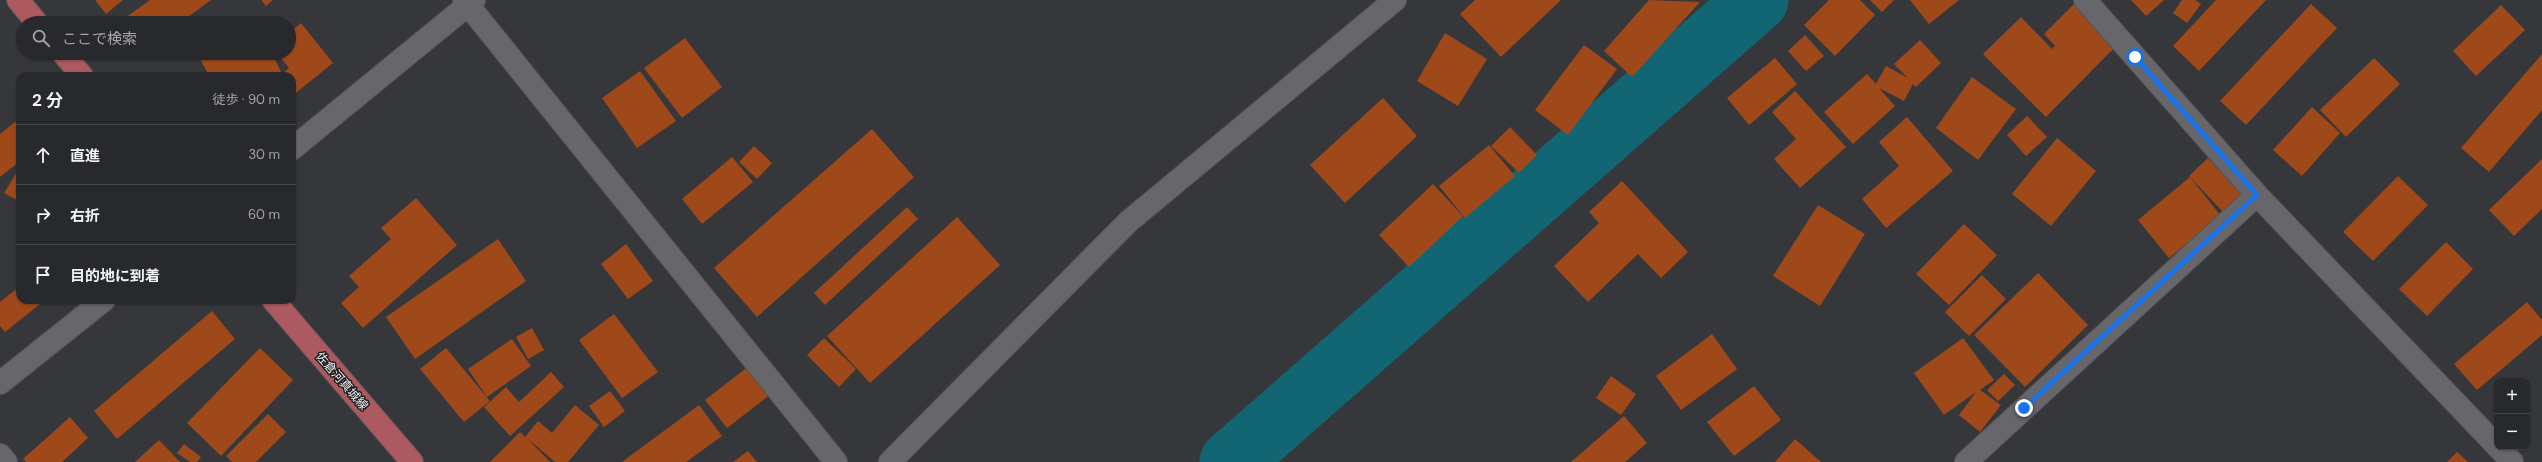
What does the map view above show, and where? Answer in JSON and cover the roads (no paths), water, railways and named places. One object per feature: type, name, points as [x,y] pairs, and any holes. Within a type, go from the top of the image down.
[{"type":"main road","points":[[18,0],[31,16]]},
{"type":"main road","points":[[69,60],[79,72]]},
{"type":"main road","name":"佐倉河真城線","points":[[276,304],[412,462]]},
{"type":"street","points":[[890,462],[1128,222],[1395,0]]},
{"type":"street","points":[[2085,0],[2257,195],[2494,442]]},
{"type":"street","points":[[296,145],[469,2],[836,462]]},
{"type":"street","points":[[1966,462],[2257,195]]},
{"type":"street","points":[[0,383],[99,304]]},
{"type":"street","points":[[2502,450],[2512,462]]},
{"type":"street","points":[[0,455],[6,462]]},
{"type":"waterway","points":[[1231,462],[1757,0]]}]
